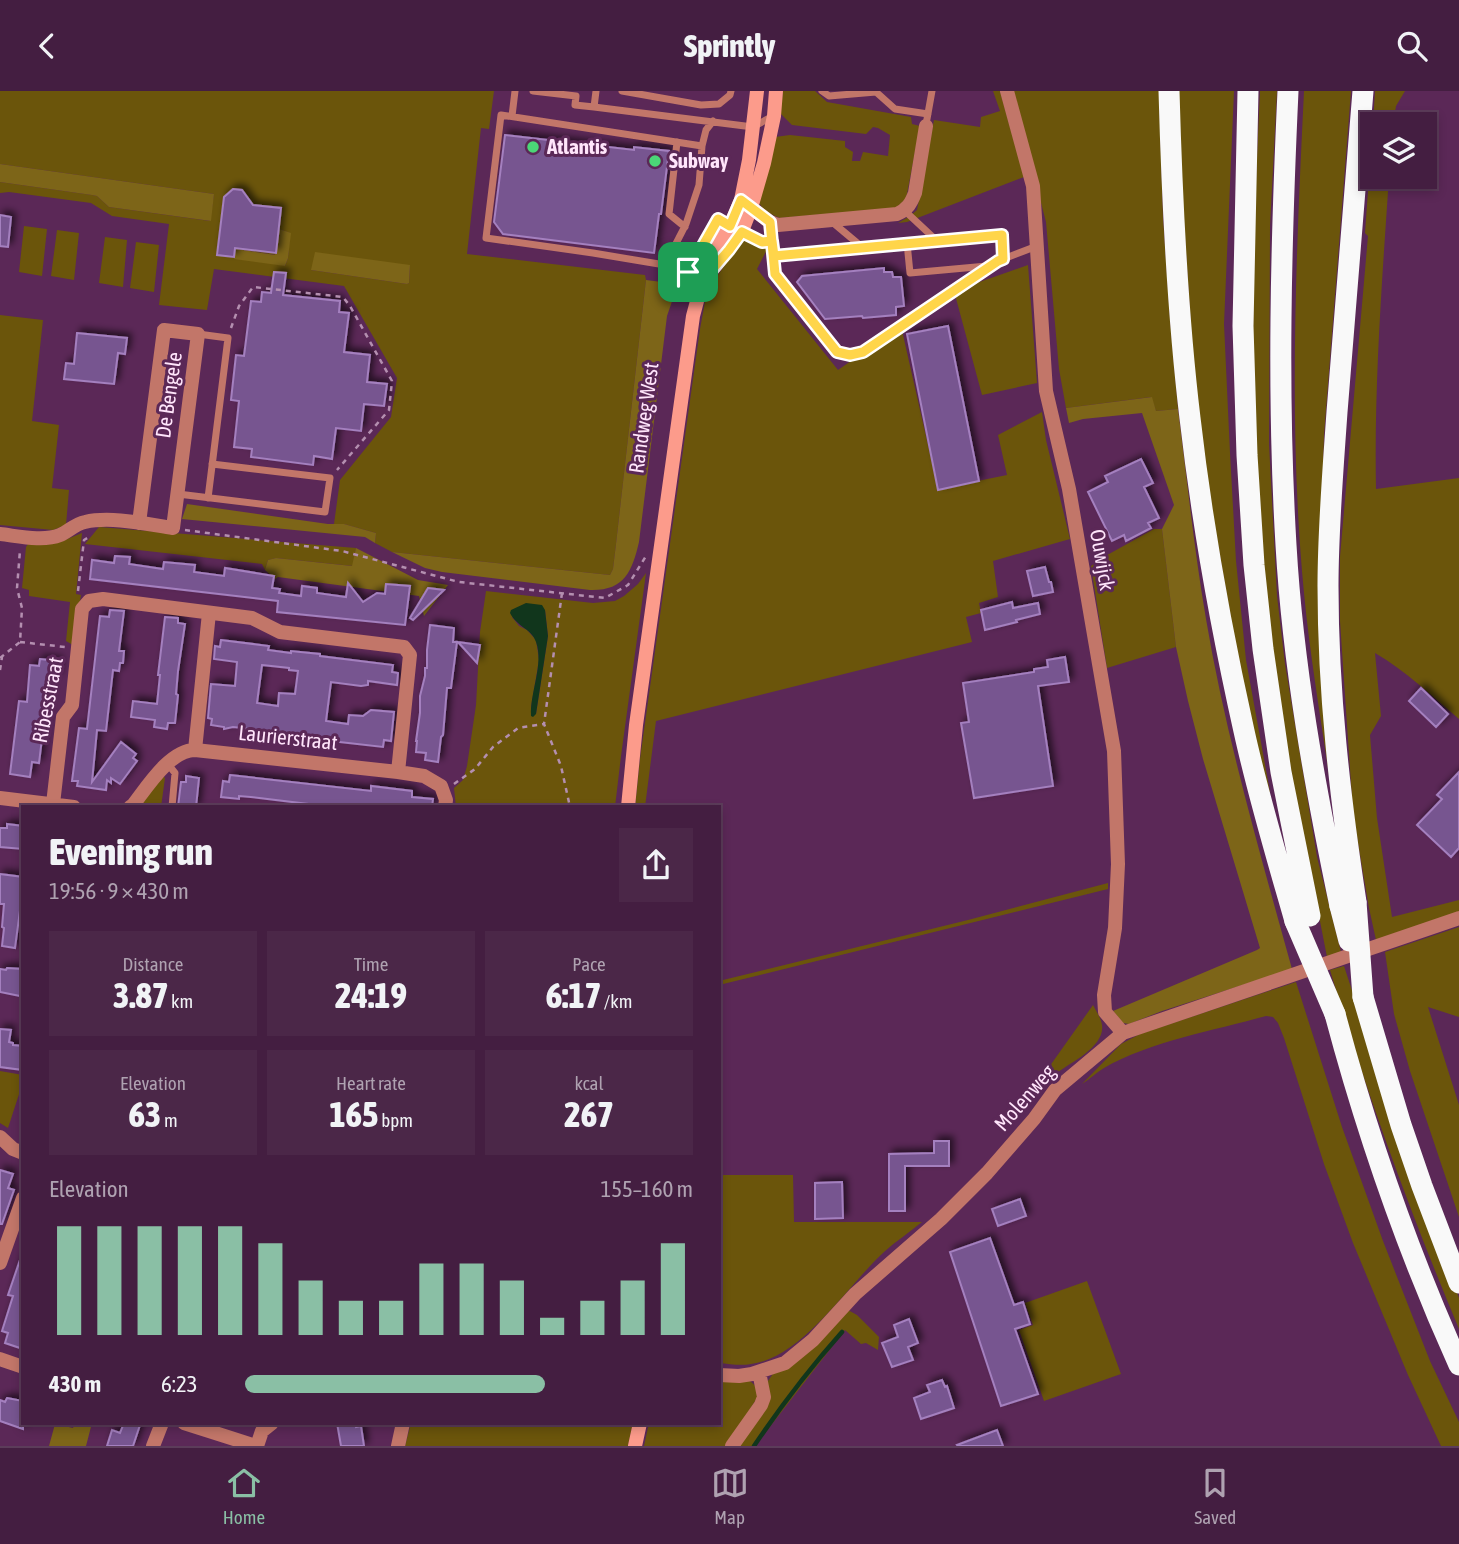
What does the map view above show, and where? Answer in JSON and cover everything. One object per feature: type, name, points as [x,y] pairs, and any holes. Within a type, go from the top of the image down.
[{"type":"highway","points":[[1170,91],[1171,150],[1190,418],[1207,542],[1244,732],[1267,825],[1335,1014],[1393,1201],[1459,1365]]},
{"type":"highway","points":[[1248,91],[1243,326],[1254,565],[1263,649],[1302,918]]},
{"type":"highway","points":[[1288,91],[1281,324],[1286,547],[1297,657],[1326,838],[1348,904]]},
{"type":"highway","points":[[1363,91],[1331,492],[1328,586],[1335,745],[1344,822],[1348,904],[1364,1000],[1401,1125],[1459,1283]]},
{"type":"street","name":"Randweg West","points":[[628,805],[636,725],[693,316],[704,279],[742,232],[757,91]]},
{"type":"street","name":"Randweg West","points":[[746,204],[764,163],[774,116],[776,91]]},
{"type":"street","name":"Ouwijck","points":[[1007,91],[1033,187],[1046,391],[1069,489],[1114,751],[1118,864],[1115,928],[1104,995],[1105,1012],[1123,1033]]},
{"type":"street","points":[[746,204],[778,225],[897,214],[905,211],[915,193],[927,120]]},
{"type":"street","name":"De Bengele","points":[[139,523],[164,330],[198,334],[173,528]]},
{"type":"street","points":[[0,534],[48,538],[60,535],[84,522],[101,520],[173,528]]},
{"type":"street","points":[[89,601],[103,600],[252,618],[280,632],[404,647],[410,655],[398,772]]},
{"type":"street","name":"Ribesstraat","points":[[53,804],[63,717],[72,705],[82,609],[89,601]]},
{"type":"street","points":[[133,805],[155,775],[167,764],[186,750],[195,750],[209,613]]},
{"type":"street","name":"Laurierstraat","points":[[195,750],[398,772],[424,776],[441,786]]},
{"type":"street","points":[[441,786],[445,805]]},
{"type":"street","points":[[0,798],[60,805]]},
{"type":"street","name":"Molenweg","points":[[721,1375],[739,1376],[785,1363],[813,1340],[855,1294],[941,1219],[987,1173],[1034,1119],[1055,1090],[1123,1033],[1459,918]]},
{"type":"street","points":[[0,1137],[21,1152]]},
{"type":"street","points":[[0,1263],[21,1204]]},
{"type":"street","points":[[0,1359],[21,1366]]},
{"type":"street","points":[[732,1446],[764,1397],[759,1372]]},
{"type":"street","points":[[153,1446],[161,1425]]},
{"type":"street","points":[[190,1425],[257,1446],[262,1431],[270,1425]]},
{"type":"street","points":[[398,1446],[403,1425]]},
{"type":"street","points":[[635,1446],[640,1425]]},
{"type":"lane","points":[[512,116],[515,91]]},
{"type":"lane","points":[[533,91],[576,96],[575,105],[753,127],[774,116]]},
{"type":"lane","points":[[594,107],[596,91]]},
{"type":"lane","points":[[622,91],[701,105],[719,104],[731,91]]},
{"type":"lane","points":[[822,91],[829,96],[876,92],[895,109],[927,120],[932,91]]},
{"type":"lane","points":[[701,105],[701,119]]},
{"type":"lane","points":[[702,146],[501,115],[486,238],[665,265],[704,279]]},
{"type":"lane","points":[[665,265],[685,227],[699,185],[706,130],[713,121]]},
{"type":"lane","points":[[677,142],[669,214],[685,227]]},
{"type":"lane","points":[[905,211],[936,240]]},
{"type":"lane","points":[[831,221],[862,247]]},
{"type":"lane","points":[[770,222],[775,274],[837,352],[850,355],[863,352],[990,266],[1037,246]]},
{"type":"lane","points":[[774,256],[1002,235],[1003,259]]},
{"type":"lane","points":[[907,243],[910,273],[990,266]]},
{"type":"lane","points":[[198,334],[228,338],[208,498]]},
{"type":"lane","points":[[177,494],[325,512],[330,478],[212,464]]},
{"type":"lane","points":[[167,764],[175,773],[173,805]]},
{"type":"path","points":[[228,338],[239,306],[253,287],[343,297],[351,306],[392,381],[389,410],[330,478]]},
{"type":"path","points":[[84,522],[89,537],[84,540],[78,593],[85,594],[89,601]]},
{"type":"path","points":[[173,528],[342,551],[459,582],[605,598],[628,585],[646,555]]},
{"type":"path","points":[[20,642],[22,608],[17,588],[21,536]]},
{"type":"path","points":[[562,593],[544,724],[561,767],[570,805]]},
{"type":"path","points":[[0,670],[1,657],[20,642],[78,649]]},
{"type":"path","points":[[441,786],[451,786],[475,769],[493,747],[518,729],[544,724]]},
{"type":"shaded area","points":[[0,91],[494,91],[489,129],[481,128],[467,254],[645,275],[616,544],[610,575],[392,552],[375,543],[376,533],[334,524],[340,480],[391,417],[397,378],[344,286],[214,269],[207,310],[159,305],[169,224],[112,216],[91,203],[0,193],[0,182],[97,196],[109,207],[210,221],[214,194],[0,164]],"holes":[[[279,229],[290,233],[285,266],[237,249],[276,255]],[[410,265],[407,284],[311,270]]]},
{"type":"shaded area","points":[[783,91],[815,91],[827,102],[911,117],[912,124],[920,126],[906,199],[896,208],[780,218],[764,209],[758,200],[775,137],[790,135],[845,141],[845,147],[853,152],[852,161],[860,161],[863,152],[888,156],[890,135],[878,128],[873,127],[866,134],[792,125],[780,113]]},
{"type":"shaded area","points":[[993,91],[1000,91],[1024,177],[907,222],[898,223],[917,210],[934,120],[980,127],[981,117],[1000,111]]},
{"type":"shaded area","points":[[1012,91],[1159,91],[1163,218],[1178,409],[1156,411],[1151,397],[1066,408],[1059,369],[1046,222]]},
{"type":"shaded area","points":[[1175,91],[1234,91],[1224,324],[1236,561],[1246,660],[1270,792],[1266,793],[1250,728],[1198,430]]},
{"type":"shaded area","points":[[1260,91],[1277,91],[1270,226],[1269,444],[1277,596],[1285,664],[1317,857],[1341,952],[1327,957],[1260,597],[1252,444],[1254,225]]},
{"type":"shaded area","points":[[1304,91],[1351,91],[1324,435],[1321,539],[1330,782],[1306,617],[1296,468],[1296,279]]},
{"type":"shaded area","points":[[1375,91],[1405,91],[1395,112],[1374,112]]},
{"type":"shaded area","points":[[0,164],[214,194],[211,221],[109,207],[97,196],[0,182]]},
{"type":"shaded area","points":[[1368,189],[1388,189],[1377,372],[1376,489],[1459,478],[1459,719],[1408,676],[1375,653],[1381,716],[1370,735],[1377,818],[1392,917],[1459,900],[1459,912],[1376,940],[1353,813],[1340,621],[1340,557],[1368,236],[1365,233]]},
{"type":"shaded area","points":[[24,226],[47,229],[42,276],[19,272]]},
{"type":"shaded area","points":[[279,229],[291,233],[285,266],[234,259],[236,249],[275,255]]},
{"type":"shaded area","points":[[57,230],[79,233],[74,280],[51,276]]},
{"type":"shaded area","points":[[776,232],[757,269],[838,370],[901,326],[938,489],[1007,475],[998,435],[1042,412],[1046,440],[1070,539],[993,561],[998,597],[979,603],[981,613],[966,617],[972,642],[656,721],[645,805],[635,805],[707,291],[744,237],[753,239]]},
{"type":"shaded area","points":[[105,237],[127,240],[123,287],[99,283]]},
{"type":"shaded area","points":[[136,242],[159,245],[154,292],[130,288]]},
{"type":"shaded area","points":[[315,252],[410,265],[409,283],[311,270]]},
{"type":"shaded area","points":[[1028,265],[1037,383],[982,395],[954,291]]},
{"type":"shaded area","points":[[646,280],[678,284],[667,316],[639,542],[625,578],[611,587],[590,590],[442,572],[425,568],[392,552],[610,575],[613,569]]},
{"type":"shaded area","points":[[0,315],[43,320],[32,421],[59,425],[52,488],[69,490],[66,525],[53,530],[0,525]]},
{"type":"shaded area","points":[[1152,397],[1156,411],[1178,409],[1198,567],[1214,663],[1245,795],[1292,969],[1129,1024],[1123,1023],[1113,1011],[1260,948],[1203,759],[1176,647],[1162,529],[1174,505],[1142,413],[1069,423],[1066,408]]},
{"type":"shaded area","points":[[187,504],[344,524],[376,533],[375,543],[365,537],[182,519]]},
{"type":"shaded area","points":[[99,527],[356,548],[353,566],[276,558],[268,560],[265,570],[262,564],[85,544]]},
{"type":"shaded area","points":[[1154,529],[1162,529],[1176,647],[1107,668],[1091,566]]},
{"type":"shaded area","points":[[82,533],[76,594],[81,595],[73,645],[66,641],[70,602],[29,596],[29,590],[22,588],[26,547],[30,541],[60,542]]},
{"type":"shaded area","points":[[356,548],[418,580],[448,585],[424,616],[419,596],[278,577],[275,579],[265,570],[268,560],[276,558],[352,566]]},
{"type":"shaded area","points":[[646,573],[615,805],[456,805],[454,788],[463,780],[467,766],[476,705],[480,632],[486,591],[593,603],[615,601],[624,596]],"holes":[[[545,610],[548,636],[536,714],[531,707],[539,660],[536,640],[512,617]]]},
{"type":"shaded area","points":[[526,603],[542,605],[548,636],[536,714],[533,717],[531,707],[538,669],[538,651],[534,638],[510,613]]},
{"type":"shaded area","points":[[163,776],[165,778],[161,805],[141,805]]},
{"type":"shaded area","points":[[1108,883],[1108,889],[721,985],[721,981]]},
{"type":"shaded area","points":[[1459,927],[1459,1017],[1428,1007],[1459,1105],[1459,1217],[1410,1071],[1394,1014],[1385,952]]},
{"type":"shaded area","points":[[1344,966],[1404,1149],[1459,1298],[1459,1329],[1423,1241],[1358,1061],[1330,970]]},
{"type":"shaded area","points":[[1296,982],[1342,1127],[1383,1241],[1430,1361],[1459,1422],[1459,1446],[1441,1446],[1408,1375],[1353,1243],[1324,1164],[1284,1038],[1273,1017],[1266,1016],[1141,1051],[1104,1068],[1082,1084],[1121,1044],[1140,1034]]},
{"type":"shaded area","points":[[1093,1005],[1102,1025],[1098,1040],[1086,1053],[1058,1072],[1047,1070]]},
{"type":"shaded area","points":[[0,1071],[21,1075],[21,1088],[8,1128],[0,1123]]},
{"type":"shaded area","points":[[721,1175],[793,1175],[794,1222],[922,1222],[884,1252],[806,1335],[770,1359],[739,1365],[721,1363]]},
{"type":"shaded area","points":[[1087,1281],[1121,1374],[1044,1401],[1019,1330],[1033,1325],[1025,1303]]},
{"type":"shaded area","points":[[848,1310],[857,1315],[879,1337],[878,1350],[866,1343],[861,1344],[845,1330],[755,1446],[737,1446],[767,1396],[768,1381],[774,1372]]},
{"type":"shaded area","points":[[748,1380],[756,1387],[757,1392],[757,1398],[727,1446],[644,1446],[649,1425],[721,1425],[721,1381]]},
{"type":"shaded area","points":[[55,1425],[73,1428],[74,1425],[91,1425],[86,1446],[49,1446]]},
{"type":"shaded area","points":[[410,1425],[633,1425],[628,1446],[405,1446]]},
{"type":"building","points":[[505,135],[634,150],[634,147],[669,151],[654,253],[503,234],[494,222]]},
{"type":"building","points":[[233,189],[242,190],[253,205],[281,208],[276,253],[235,248],[234,257],[217,255],[224,197]]},
{"type":"building","points":[[0,215],[11,217],[8,247],[0,246]]},
{"type":"building","points":[[884,268],[884,272],[892,272],[893,277],[901,277],[904,306],[896,307],[896,315],[825,319],[797,282],[802,276]]},
{"type":"building","points":[[274,272],[286,273],[283,295],[340,301],[339,312],[349,313],[344,352],[370,355],[367,382],[387,384],[384,406],[364,404],[361,431],[336,428],[332,459],[314,456],[313,465],[251,457],[252,449],[234,447],[239,401],[231,400],[236,355],[244,356],[251,301],[261,302],[262,292],[271,293]]},
{"type":"building","points":[[948,326],[979,481],[938,490],[907,334]]},
{"type":"building","points":[[77,333],[127,338],[125,354],[118,353],[114,384],[64,379],[66,363],[74,364]]},
{"type":"building","points":[[1141,459],[1153,483],[1144,487],[1159,518],[1148,523],[1151,528],[1126,541],[1124,535],[1112,541],[1088,492],[1108,482],[1105,476]]},
{"type":"building","points":[[115,556],[130,557],[129,564],[163,569],[164,562],[195,565],[194,572],[224,576],[225,568],[274,576],[272,588],[280,589],[279,593],[301,596],[302,586],[317,588],[317,593],[346,597],[348,583],[363,602],[377,593],[385,594],[386,584],[410,586],[405,625],[277,612],[278,601],[90,579],[92,560],[114,563]]},
{"type":"building","points":[[1045,567],[1053,592],[1033,596],[1027,571]]},
{"type":"building","points":[[428,588],[444,590],[413,620],[410,618]]},
{"type":"building","points":[[1012,602],[1013,608],[1038,603],[1040,614],[985,630],[981,610]]},
{"type":"building","points":[[110,610],[124,611],[119,651],[124,651],[123,663],[120,663],[119,671],[113,670],[106,731],[97,730],[92,782],[121,742],[136,754],[133,758],[137,761],[120,784],[111,778],[111,783],[107,780],[106,790],[77,786],[78,781],[72,781],[79,728],[87,729],[100,616],[109,617]]},
{"type":"building","points":[[165,617],[178,618],[178,623],[185,624],[178,671],[175,723],[168,723],[167,729],[154,727],[155,720],[131,717],[133,701],[157,704]]},
{"type":"building","points":[[430,625],[454,628],[453,642],[457,642],[451,688],[447,688],[438,762],[425,760],[426,753],[416,752],[420,696],[427,668]]},
{"type":"building","points":[[221,640],[269,646],[268,650],[320,654],[393,665],[392,672],[398,673],[397,685],[368,681],[368,685],[361,686],[331,682],[326,721],[348,724],[349,715],[363,716],[371,710],[394,712],[391,741],[384,740],[383,747],[242,728],[224,729],[211,725],[212,719],[208,718],[211,684],[235,686],[237,662],[214,659],[215,646],[220,647]],"holes":[[[262,665],[298,671],[295,694],[279,693],[278,706],[257,703]]]},
{"type":"building","points":[[458,642],[480,645],[477,663]]},
{"type":"building","points":[[1065,657],[1069,682],[1038,686],[1053,786],[974,798],[961,723],[969,722],[963,683],[1034,672],[1034,669],[1048,667],[1047,660]]},
{"type":"building","points":[[40,659],[58,661],[57,676],[48,675],[39,763],[32,762],[30,777],[10,774],[19,701],[27,702],[30,665],[39,666]]},
{"type":"building","points":[[1421,688],[1448,714],[1436,727],[1409,701]]},
{"type":"building","points":[[1459,772],[1459,848],[1451,857],[1417,825],[1442,799],[1437,795]]},
{"type":"building","points":[[230,775],[371,791],[371,786],[412,791],[412,797],[433,799],[432,805],[308,805],[251,797],[221,797],[223,781],[229,782]]},
{"type":"building","points":[[186,776],[199,778],[196,805],[178,805],[181,782],[186,782]]},
{"type":"building","points":[[7,824],[21,826],[21,849],[0,847],[0,828],[7,828]]},
{"type":"building","points":[[0,874],[21,877],[21,903],[15,948],[2,946],[4,904],[0,904]]},
{"type":"building","points":[[0,969],[21,969],[20,996],[0,992]]},
{"type":"building","points":[[0,1029],[11,1030],[9,1042],[21,1046],[21,1070],[0,1067]]},
{"type":"building","points":[[934,1141],[949,1141],[949,1166],[905,1166],[905,1211],[889,1211],[889,1154],[934,1153]]},
{"type":"building","points":[[0,1170],[13,1174],[8,1188],[14,1190],[2,1224],[0,1224]]},
{"type":"building","points":[[842,1182],[843,1218],[815,1219],[815,1183]]},
{"type":"building","points":[[1020,1199],[1026,1216],[998,1226],[992,1209]]},
{"type":"building","points":[[990,1238],[1014,1305],[1023,1302],[1030,1324],[1015,1329],[1038,1394],[1001,1406],[950,1252]]},
{"type":"building","points":[[21,1257],[21,1348],[5,1343],[8,1333],[2,1331],[13,1296],[8,1295]]},
{"type":"building","points":[[909,1319],[918,1343],[908,1347],[913,1360],[892,1367],[882,1343],[898,1337],[894,1325]]},
{"type":"building","points":[[942,1380],[945,1387],[947,1386],[954,1408],[921,1419],[914,1398],[930,1392],[927,1385]]},
{"type":"building","points":[[7,1398],[21,1401],[23,1429],[0,1421],[0,1400],[5,1402]]},
{"type":"building","points":[[123,1425],[140,1425],[133,1446],[107,1446],[112,1430],[120,1433]]},
{"type":"building","points":[[337,1425],[361,1426],[364,1446],[341,1446]]},
{"type":"building","points":[[997,1430],[1003,1446],[957,1445]]},
{"type":"waterway","points":[[754,1446],[796,1387],[842,1332]]},
{"type":"place","name":"Atlantis","points":[[533,147]]},
{"type":"place","name":"Subway","points":[[655,161]]},
{"type":"route","points":[[688,272],[704,279],[742,232],[762,242],[772,241],[774,256],[1002,235],[1003,259],[863,352],[850,355],[837,352],[775,274],[774,256],[770,222],[741,200],[730,226],[718,219],[688,272]]}]
